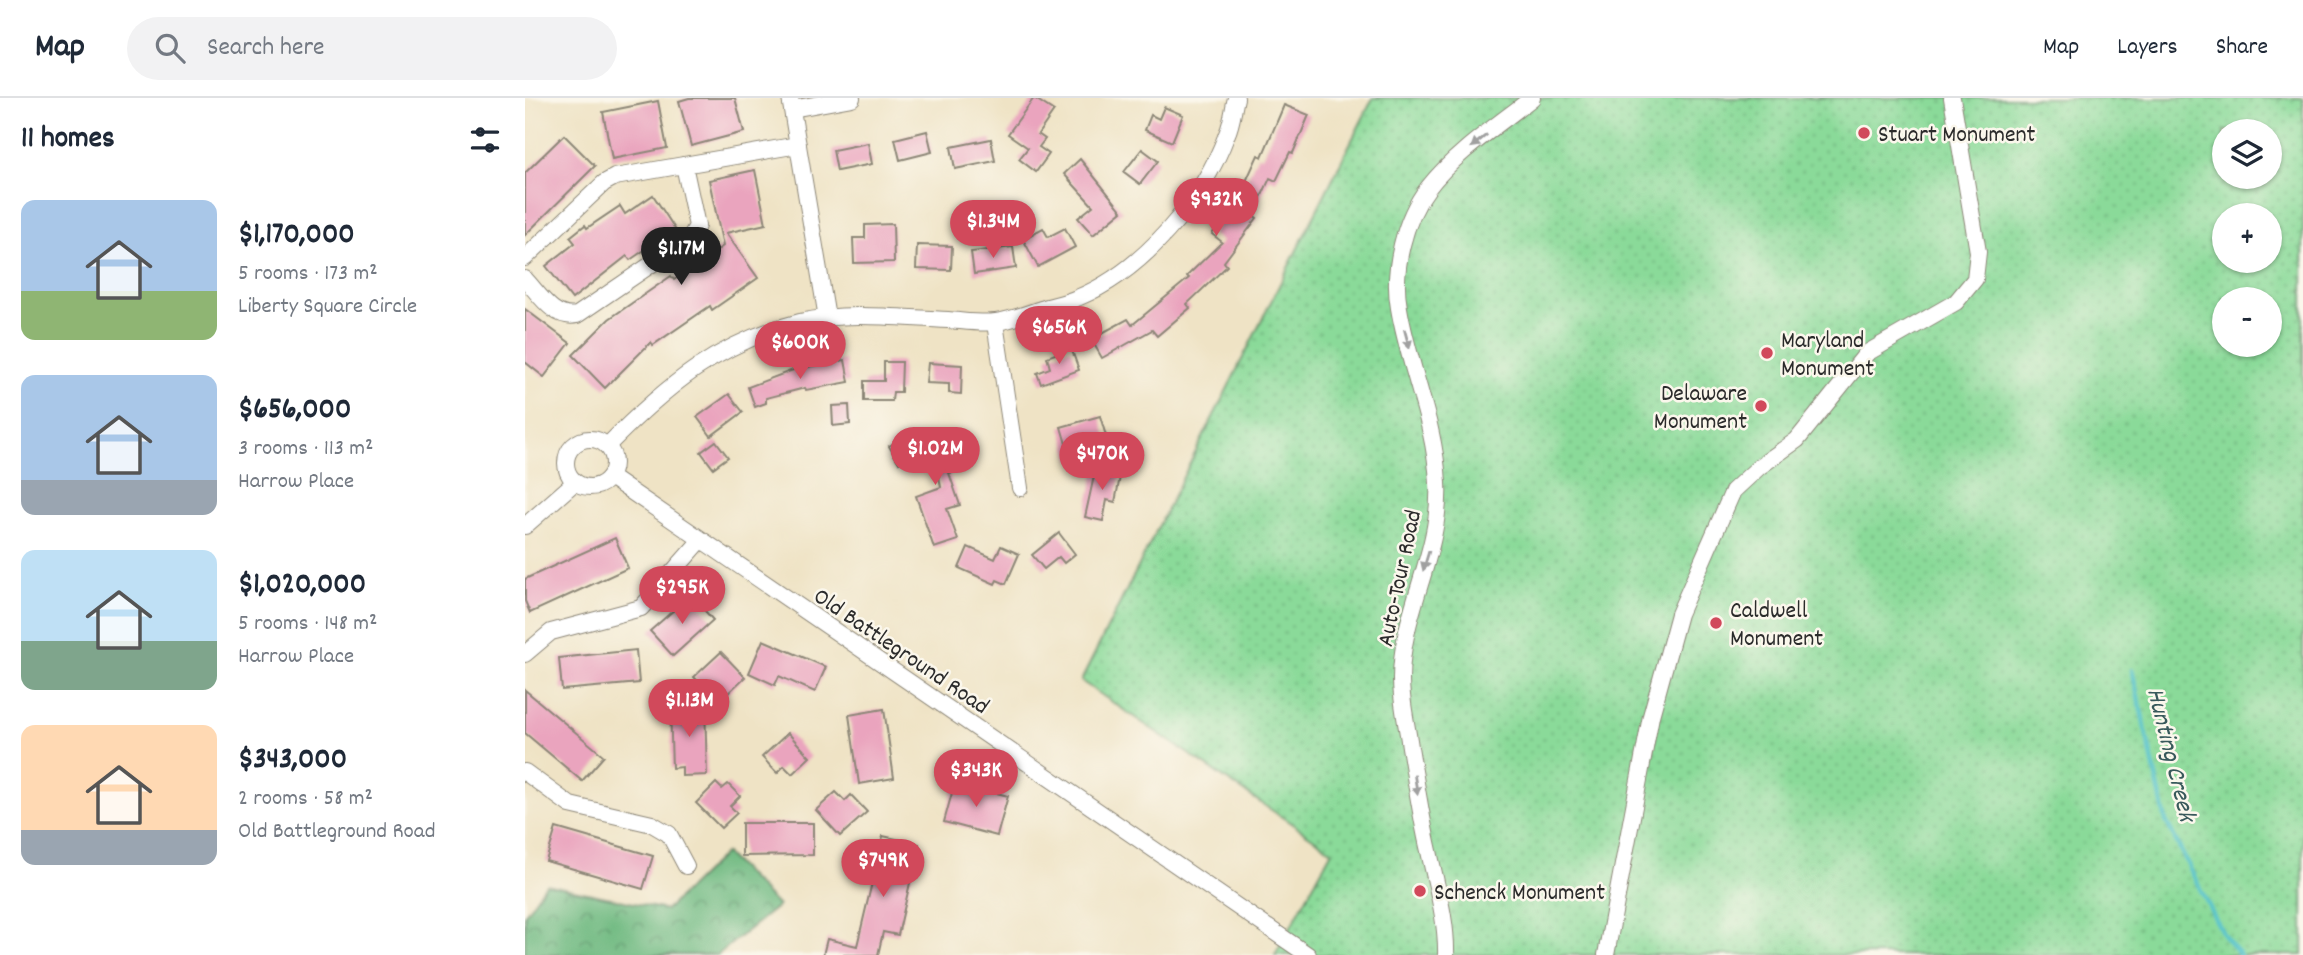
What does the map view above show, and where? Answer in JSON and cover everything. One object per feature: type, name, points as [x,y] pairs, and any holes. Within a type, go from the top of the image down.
[{"type":"street","points":[[827,318],[791,103],[852,98]]},
{"type":"street","points":[[607,446],[659,394],[710,359],[754,336],[801,322],[863,316],[995,323],[1078,298],[1117,275],[1149,249],[1185,211],[1228,134],[1236,98]]},
{"type":"street","name":"Auto-Tour Road","points":[[1446,955],[1441,903],[1423,825],[1401,680],[1407,629],[1438,517],[1438,486],[1435,447],[1399,309],[1399,272],[1406,233],[1428,188],[1454,161],[1532,98]]},
{"type":"street","points":[[1606,955],[1651,716],[1679,614],[1733,491],[1759,467],[1797,440],[1867,353],[1956,302],[1975,279],[1978,253],[1952,98]]},
{"type":"street","points":[[525,258],[604,183],[615,177],[798,145]]},
{"type":"street","points":[[525,279],[557,313],[567,317],[577,315],[690,239],[697,226],[684,165]]},
{"type":"street","points":[[995,323],[1020,488]]},
{"type":"street","points":[[585,439],[601,441],[607,446],[614,461],[610,477],[597,486],[589,487],[575,482],[569,476],[566,461],[572,447],[585,439]]},
{"type":"street","name":"Old Battleground Road","points":[[610,477],[1308,955]]},
{"type":"street","points":[[525,526],[575,482]]},
{"type":"street","points":[[525,654],[551,632],[641,608],[702,540]]},
{"type":"street","points":[[525,772],[570,805],[652,824],[670,834],[686,866]]},
{"type":"green space","points":[[1373,98],[2303,98],[2303,955],[1275,955],[1332,851],[1081,681]]},
{"type":"green space","points":[[725,853],[778,906],[717,955],[525,955],[525,914],[546,884],[666,910]]},
{"type":"building","points":[[689,98],[735,98],[744,132],[691,146],[679,101]]},
{"type":"building","points":[[1034,98],[1054,111],[1038,134],[1045,139],[1039,147],[1049,154],[1036,172],[1019,159],[1028,148],[1008,134]]},
{"type":"building","points":[[658,101],[667,148],[612,159],[603,112]]},
{"type":"building","points":[[1284,105],[1309,115],[1293,153],[1290,152],[1276,181],[1270,178],[1253,215],[1257,218],[1224,262],[1227,266],[1187,304],[1190,308],[1157,336],[1152,330],[1102,358],[1091,339],[1128,319],[1132,325],[1189,278],[1187,276],[1222,242],[1212,234],[1244,191],[1242,190],[1258,155],[1262,157]]},
{"type":"building","points":[[1164,107],[1183,115],[1172,142],[1145,130],[1151,115],[1159,119]]},
{"type":"building","points":[[927,131],[932,152],[900,160],[895,139]]},
{"type":"building","points":[[564,135],[595,166],[525,235],[525,173]]},
{"type":"building","points":[[991,139],[995,161],[955,169],[951,147]]},
{"type":"building","points":[[868,143],[872,164],[837,171],[833,150]]},
{"type":"building","points":[[1142,149],[1158,161],[1140,184],[1124,172]]},
{"type":"building","points":[[1080,159],[1122,211],[1093,235],[1078,218],[1093,206],[1064,174]]},
{"type":"building","points":[[755,170],[766,224],[726,233],[758,278],[712,310],[710,306],[653,345],[651,342],[605,388],[573,355],[609,319],[671,276],[674,280],[723,246],[709,180]]},
{"type":"building","points":[[653,195],[675,229],[630,260],[627,256],[572,299],[546,266],[575,243],[570,237],[585,225],[587,228],[620,206],[625,214]]},
{"type":"building","points":[[893,224],[894,262],[854,263],[853,238],[865,238],[865,225]]},
{"type":"building","points":[[1043,228],[1048,237],[1065,228],[1075,247],[1038,267],[1023,239]]},
{"type":"building","points":[[917,245],[952,246],[951,270],[916,269]]},
{"type":"building","points":[[1013,247],[1016,268],[974,274],[971,252]]},
{"type":"building","points":[[525,309],[570,343],[544,377],[525,362]]},
{"type":"building","points":[[1071,348],[1079,370],[1041,384],[1037,373],[1050,368],[1047,357]]},
{"type":"building","points":[[845,360],[849,382],[806,390],[805,388],[766,398],[766,403],[755,407],[748,387],[796,369]]},
{"type":"building","points":[[884,362],[902,362],[901,392],[893,392],[892,401],[864,401],[864,381],[884,381]]},
{"type":"building","points":[[928,363],[962,365],[961,394],[949,393],[949,384],[926,383]]},
{"type":"building","points":[[729,394],[743,412],[711,436],[697,417]]},
{"type":"building","points":[[849,405],[850,424],[833,426],[832,406]]},
{"type":"building","points":[[1100,416],[1106,436],[1086,441],[1090,456],[1071,461],[1061,427]]},
{"type":"building","points":[[907,435],[913,444],[951,437],[956,472],[949,473],[960,505],[947,509],[958,540],[934,548],[916,496],[941,487],[935,455],[924,455],[924,448],[899,463],[889,446]]},
{"type":"building","points":[[716,441],[728,457],[713,468],[701,452]]},
{"type":"building","points":[[1096,467],[1121,472],[1115,502],[1107,500],[1103,521],[1085,517]]},
{"type":"building","points":[[1059,533],[1075,554],[1064,563],[1059,557],[1044,569],[1032,555]]},
{"type":"building","points":[[615,538],[628,568],[530,613],[525,601],[525,579]]},
{"type":"building","points":[[1001,546],[1019,554],[1006,584],[997,580],[995,584],[959,568],[968,547],[995,559]]},
{"type":"building","points":[[691,595],[713,620],[673,656],[650,631]]},
{"type":"building","points":[[763,640],[826,667],[815,692],[779,676],[775,685],[749,673]]},
{"type":"building","points":[[636,650],[639,683],[562,690],[559,658]]},
{"type":"building","points":[[721,652],[745,677],[726,695],[718,687],[710,694],[694,677]]},
{"type":"building","points":[[525,690],[604,756],[582,781],[525,733]]},
{"type":"building","points":[[705,704],[707,775],[682,776],[682,767],[672,768],[670,705]]},
{"type":"building","points":[[884,709],[894,778],[859,784],[849,715]]},
{"type":"building","points":[[788,733],[810,757],[792,774],[784,766],[777,773],[762,757]]},
{"type":"building","points":[[955,782],[1008,796],[997,836],[944,822]]},
{"type":"building","points":[[716,783],[722,789],[728,784],[740,796],[730,806],[737,813],[721,828],[696,803]]},
{"type":"building","points":[[836,792],[845,801],[851,795],[867,812],[840,836],[816,810]]},
{"type":"building","points":[[742,823],[813,823],[813,855],[742,856]]},
{"type":"building","points":[[556,828],[653,856],[643,889],[546,861]]},
{"type":"building","points":[[883,836],[919,844],[898,935],[883,932],[878,955],[823,955],[827,939],[857,946]]},
{"type":"waterway","name":"Hunting Creek","points":[[2132,670],[2166,821],[2224,936],[2240,955]]},
{"type":"place","name":"Stuart Monument","points":[[1864,133]]},
{"type":"place","name":"Maryland Monument","points":[[1767,353]]},
{"type":"place","name":"Delaware Monument","points":[[1761,406]]},
{"type":"place","name":"Caldwell Monument","points":[[1716,623]]},
{"type":"place","name":"Schenck Monument","points":[[1420,891]]}]
